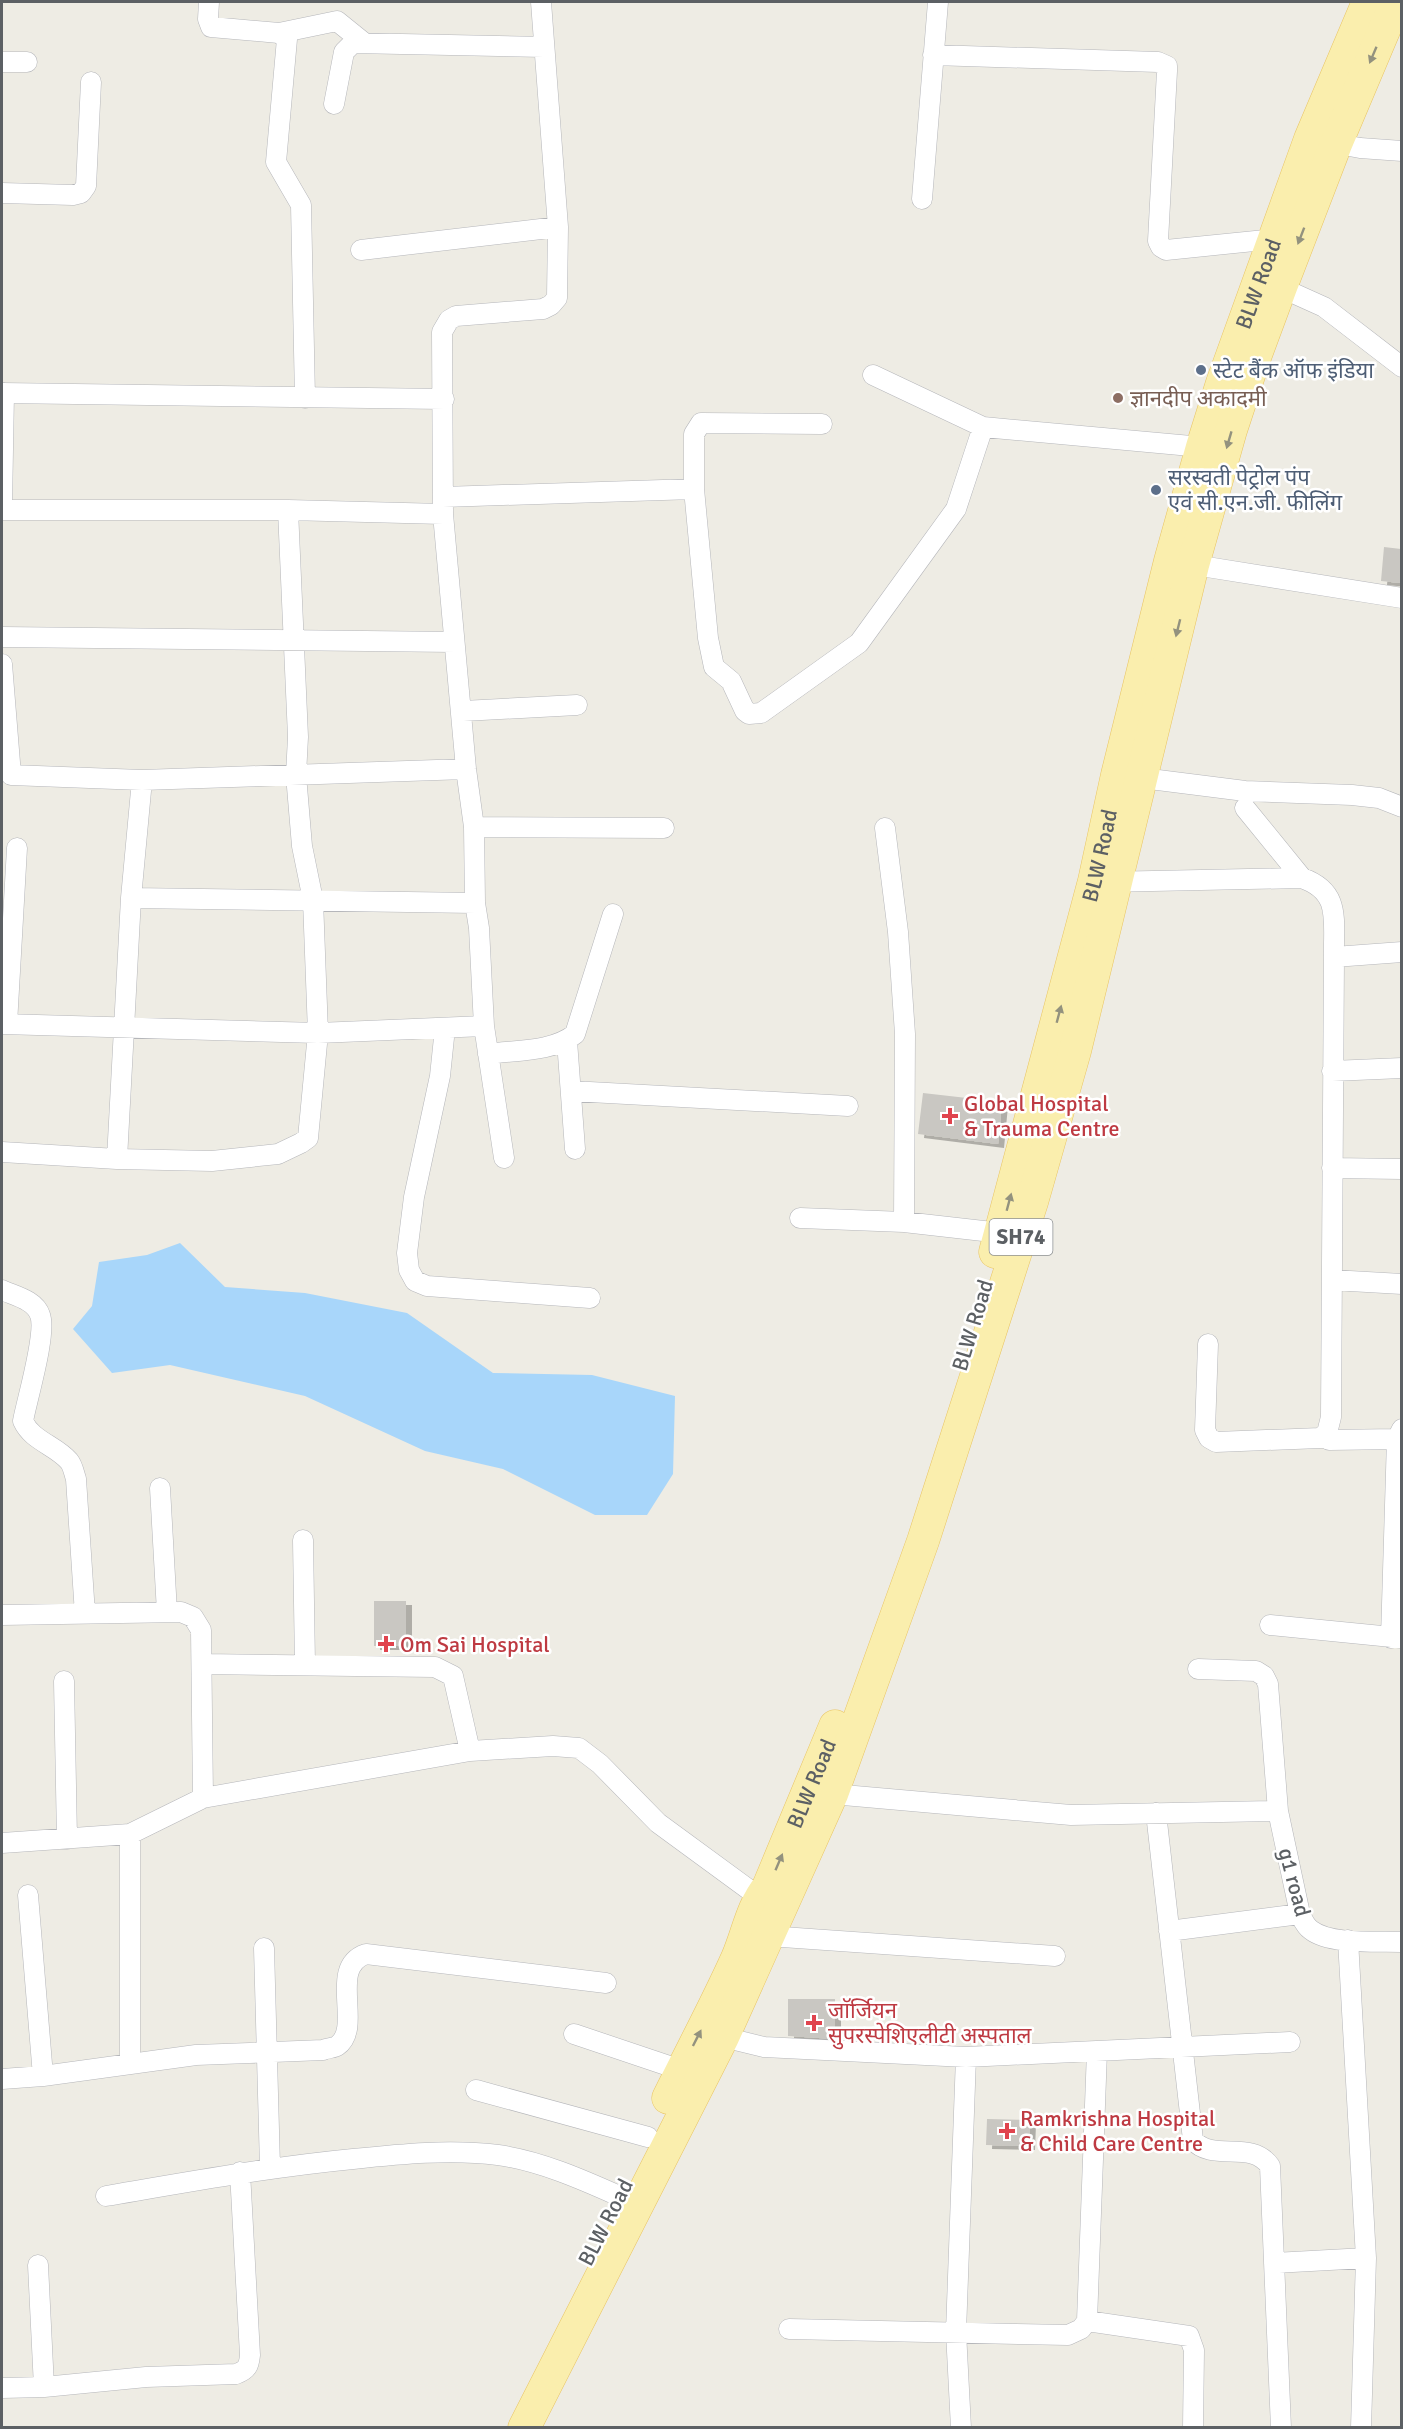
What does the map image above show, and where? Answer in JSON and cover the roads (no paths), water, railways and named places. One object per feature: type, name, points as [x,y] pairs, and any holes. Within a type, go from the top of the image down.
[{"type":"main road","name":"BLW Road","points":[[500,2427],[619,2196],[644,2169],[648,2137],[681,2070],[740,1975],[747,1935],[759,1897],[768,1887],[818,1808],[844,1706],[920,1494],[1105,882],[1117,775],[1182,563],[1202,447],[1270,283],[1274,239],[1323,141],[1368,2]]},
{"type":"main road","name":"SH74","points":[[524,2427],[644,2169],[723,2037],[740,1975],[768,1936],[923,1541],[1032,1203],[1075,1051],[1105,882],[1142,778],[1182,563],[1238,410],[1270,283],[1323,141],[1396,2]]},
{"type":"street","points":[[204,2],[212,27],[279,33],[338,21],[363,42]]},
{"type":"street","points":[[504,1158],[484,1026],[479,928],[475,903],[474,826],[466,770],[463,711],[454,642],[443,505],[442,332],[444,325],[456,316],[543,309],[557,298],[558,226],[541,2]]},
{"type":"street","points":[[922,200],[938,2]]},
{"type":"street","points":[[279,33],[287,39],[276,162],[301,206],[305,398]]},
{"type":"street","points":[[334,104],[344,52],[353,43],[544,47]]},
{"type":"street","points":[[933,55],[1146,61],[1164,64],[1167,66],[1167,71],[1158,241],[1161,247],[1166,250],[1274,239]]},
{"type":"street","points":[[2,62],[27,62]]},
{"type":"street","points":[[2,193],[73,195],[81,193],[86,186],[91,82]]},
{"type":"street","points":[[1323,141],[1401,151]]},
{"type":"street","points":[[361,250],[558,226]]},
{"type":"street","points":[[1270,283],[1324,307],[1401,367]]},
{"type":"street","points":[[873,375],[983,427],[1202,447]]},
{"type":"street","points":[[444,399],[3,393],[2,508],[288,510],[443,505],[694,489]]},
{"type":"street","points":[[822,424],[701,423],[694,434],[694,489],[708,638],[714,667],[731,681],[745,711],[755,714],[761,713],[859,643],[956,509],[983,427]]},
{"type":"street","points":[[2,1152],[117,1159],[212,1161],[278,1154],[308,1138],[318,1033],[313,900],[302,846],[296,775],[298,737],[288,510]]},
{"type":"street","points":[[1182,563],[1401,598]]},
{"type":"street","points":[[2,637],[454,642]]},
{"type":"street","points":[[2,664],[11,775],[142,780],[466,770]]},
{"type":"street","points":[[463,711],[577,705]]},
{"type":"street","points":[[1142,778],[1245,791],[1379,798],[1401,807]]},
{"type":"street","points":[[117,1159],[131,898],[142,780]]},
{"type":"street","points":[[1245,808],[1302,878]]},
{"type":"street","points":[[474,826],[664,828]]},
{"type":"street","points":[[885,828],[898,932],[905,1034],[904,1222]]},
{"type":"street","points":[[17,848],[4,1024],[318,1033],[484,1026]]},
{"type":"street","points":[[1105,882],[1302,878],[1322,887],[1332,903],[1334,957],[1331,1417],[1327,1433],[1320,1438],[1216,1442],[1209,1438],[1205,1430],[1208,1344]]},
{"type":"street","points":[[131,898],[475,903]]},
{"type":"street","points":[[488,1054],[556,1045],[567,1041],[575,1034],[613,914]]},
{"type":"street","points":[[1334,957],[1401,952]]},
{"type":"street","points":[[445,1028],[440,1076],[414,1197],[407,1253],[409,1270],[415,1281],[427,1286],[590,1298]]},
{"type":"street","points":[[567,1041],[575,1149]]},
{"type":"street","points":[[1332,1071],[1401,1068]]},
{"type":"street","points":[[571,1091],[848,1106]]},
{"type":"street","points":[[1332,1168],[1401,1169]]},
{"type":"street","points":[[800,1218],[904,1222],[1000,1233]]},
{"type":"street","points":[[1332,1280],[1401,1284]]},
{"type":"street","points":[[2,1290],[30,1302],[40,1314],[42,1331],[23,1421],[27,1432],[59,1452],[71,1463],[76,1479],[85,1614]]},
{"type":"street","points":[[1270,1624],[1396,1638],[1399,1434],[1329,1440]]},
{"type":"street","points":[[160,1488],[167,1612]]},
{"type":"street","points":[[303,1540],[305,1665]]},
{"type":"street","points":[[2,1615],[181,1612],[193,1617],[201,1630],[203,1664],[203,1798]]},
{"type":"street","points":[[203,1664],[435,1667],[445,1670],[453,1676],[470,1751]]},
{"type":"street","name":"g1 road","points":[[1198,1669],[1256,1671],[1264,1676],[1268,1684],[1278,1811],[1300,1914],[1306,1925],[1313,1932],[1348,1940],[1401,1942]]},
{"type":"street","points":[[64,1681],[67,1839]]},
{"type":"street","points":[[2,1843],[130,1834],[203,1798],[470,1751],[553,1746],[579,1748],[600,1764],[658,1822],[759,1897]]},
{"type":"street","points":[[818,1808],[1071,1815],[1278,1811]]},
{"type":"street","points":[[1156,1813],[1193,2140],[1199,2147],[1209,2150],[1253,2152],[1264,2158],[1270,2166],[1281,2427]]},
{"type":"street","points":[[130,1834],[130,2064]]},
{"type":"street","points":[[28,1895],[43,2076]]},
{"type":"street","points":[[1169,1931],[1300,1914]]},
{"type":"street","points":[[768,1936],[1055,1956]]},
{"type":"street","points":[[1348,1940],[1366,2258],[1361,2427]]},
{"type":"street","points":[[264,1948],[270,2167]]},
{"type":"street","points":[[2,2079],[43,2076],[196,2055],[268,2050],[323,2050],[337,2046],[346,2034],[349,1968],[357,1957],[366,1954],[606,1983]]},
{"type":"street","points":[[574,2034],[681,2070]]},
{"type":"street","points":[[723,2037],[764,2047],[966,2057],[1290,2042]]},
{"type":"street","points":[[789,2329],[1068,2335],[1081,2329],[1087,2321],[1097,2050]]},
{"type":"street","points":[[961,2427],[956,2332],[966,2057]]},
{"type":"street","points":[[476,2090],[648,2137]]},
{"type":"street","points":[[106,2196],[270,2167],[395,2154],[460,2151],[501,2155],[541,2166],[586,2181],[619,2196]]},
{"type":"street","points":[[2,2388],[236,2374],[245,2370],[249,2366],[250,2355],[240,2172]]},
{"type":"street","points":[[1274,2263],[1366,2258]]},
{"type":"street","points":[[38,2265],[44,2387]]},
{"type":"street","points":[[1087,2321],[1189,2336],[1194,2350],[1193,2427]]},
{"type":"water","points":[[180,1243],[225,1287],[305,1293],[407,1313],[493,1373],[592,1375],[675,1396],[673,1474],[647,1515],[595,1515],[503,1469],[425,1451],[305,1396],[170,1365],[112,1373],[73,1329],[92,1306],[99,1262],[147,1255]]},
{"type":"place","name":"स्टेट बैंक ऑफ इंडिया","points":[[1201,370]]},
{"type":"place","name":"ज्ञानदीप अकादमी","points":[[1118,398]]},
{"type":"place","name":"सरस्वती पेट्रोल पंप एवं सी.एन.जी. फीलिंग","points":[[1156,490]]},
{"type":"place","name":"Global Hospital & Trauma Centre","points":[[950,1116]]},
{"type":"place","name":"Om Sai Hospital","points":[[386,1644]]},
{"type":"place","name":"जाॅर्जियन सुपरस्पेशिएलीटी अस्पताल","points":[[814,2023]]},
{"type":"place","name":"Ramkrishna Hospital & Child Care Centre","points":[[1007,2131]]}]
